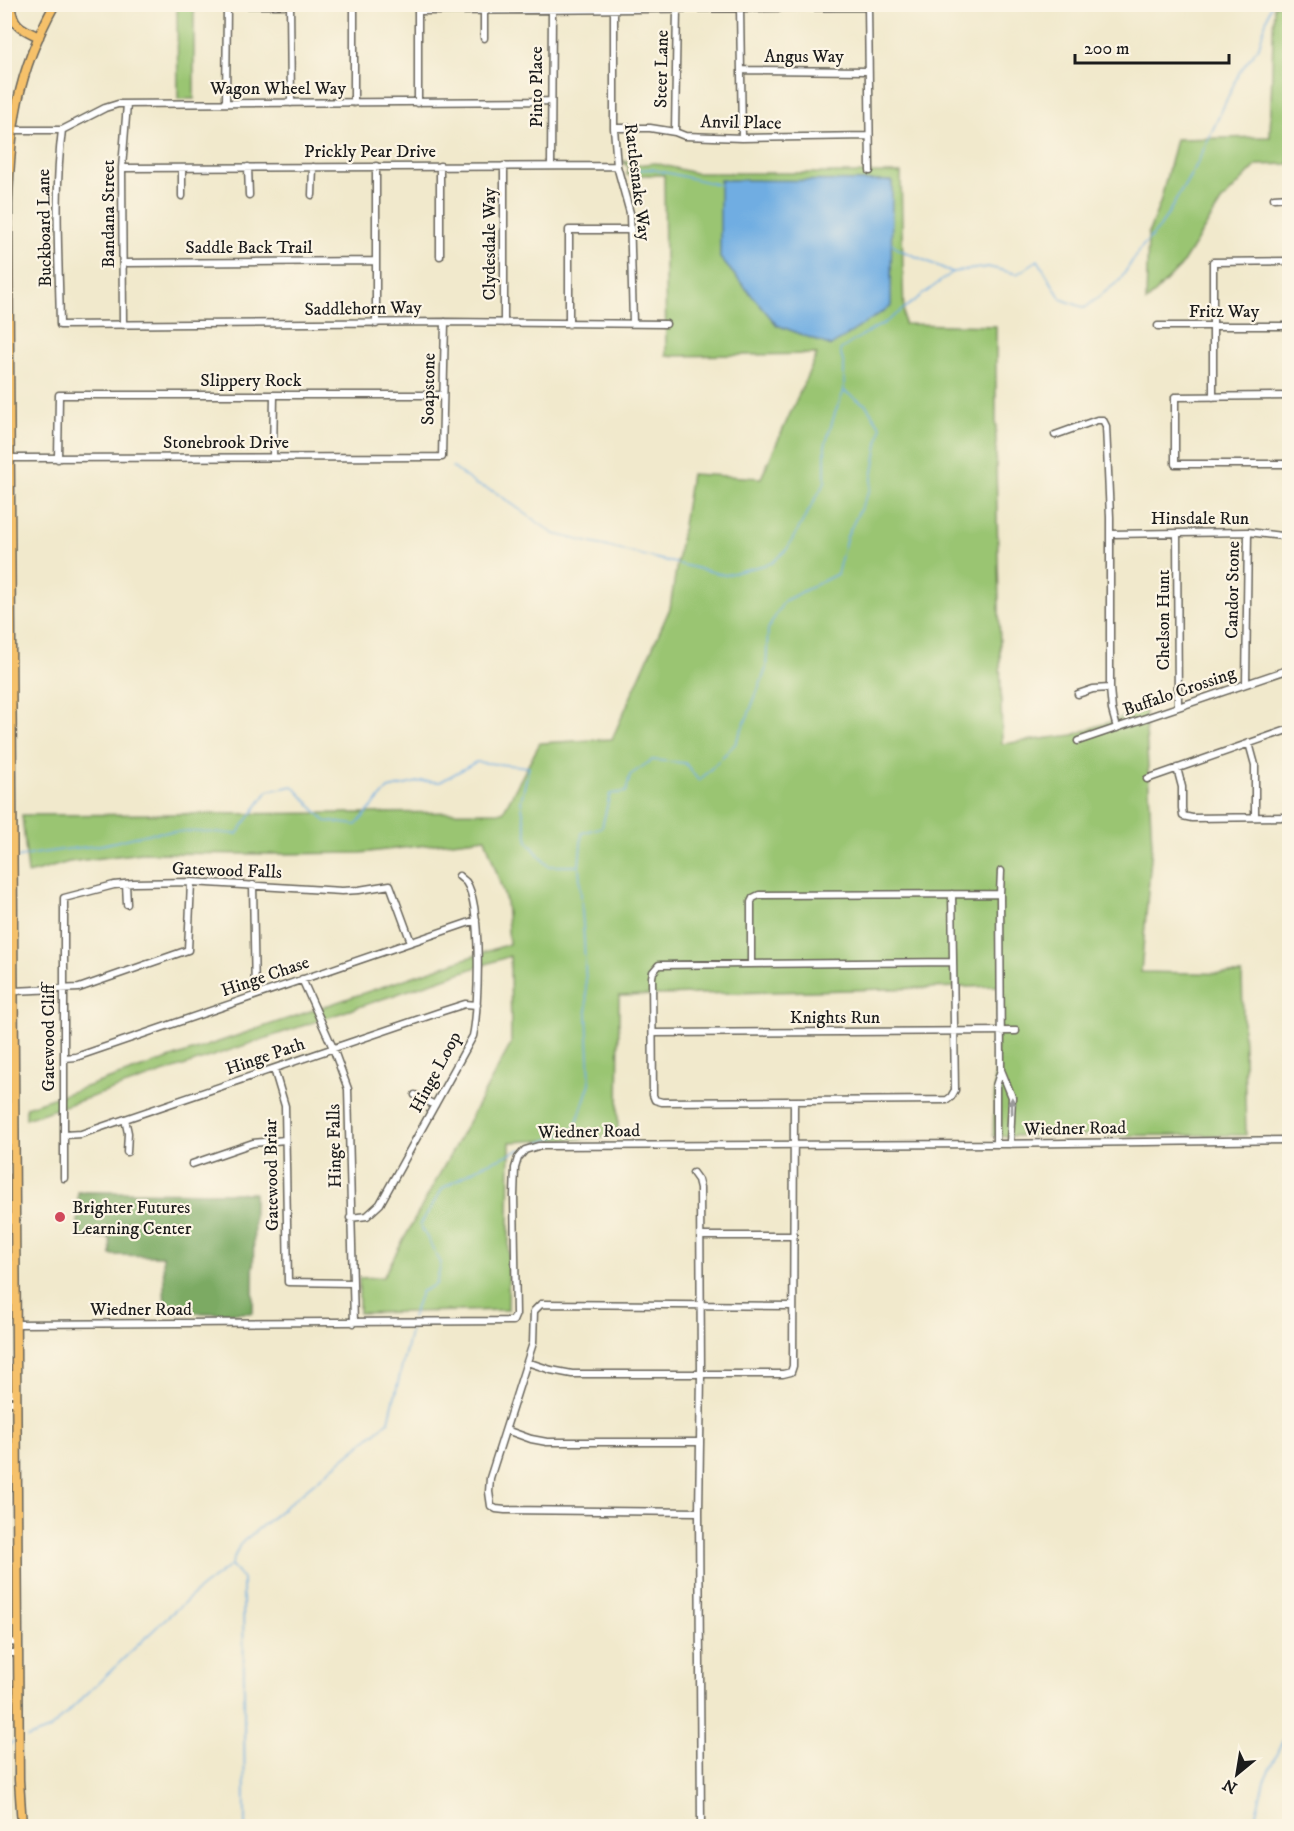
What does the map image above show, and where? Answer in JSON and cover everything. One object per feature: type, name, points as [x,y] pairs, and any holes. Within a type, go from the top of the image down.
[{"type":"main road","points":[[9,4],[14,22],[22,29],[39,37]]},
{"type":"main road","points":[[22,1827],[19,1780],[17,1324],[7,991],[10,458],[7,365],[8,130],[20,87],[39,37],[55,4]]},
{"type":"street","points":[[354,4],[354,103]]},
{"type":"street","points":[[226,103],[227,5],[290,5],[291,103]]},
{"type":"street","points":[[418,103],[419,8],[484,10],[868,6],[870,171]]},
{"type":"street","name":"Steer Lane","points":[[675,132],[677,8]]},
{"type":"street","points":[[740,8],[741,138]]},
{"type":"street","name":"Pinto Place","points":[[550,165],[552,9]]},
{"type":"street","name":"Rattlesnake Way","points":[[614,9],[614,128],[617,166],[630,213],[632,230],[633,323]]},
{"type":"street","points":[[484,10],[484,38]]},
{"type":"street","name":"Angus Way","points":[[741,70],[868,71]]},
{"type":"street","name":"Wagon Wheel Way","points":[[8,130],[62,130],[105,108],[127,104],[551,102]]},
{"type":"street","name":"Bandana Street","points":[[123,325],[122,168],[127,104]]},
{"type":"street","name":"Anvil Place","points":[[614,128],[650,128],[685,136],[741,138],[869,136]]},
{"type":"street","name":"Buckboard Lane","points":[[60,325],[58,159],[62,130]]},
{"type":"street","points":[[376,166],[376,324]]},
{"type":"street","points":[[440,166],[440,256]]},
{"type":"street","name":"Clydesdale Way","points":[[504,166],[504,323]]},
{"type":"street","name":"Prickly Pear Drive","points":[[122,168],[617,166]]},
{"type":"street","points":[[248,167],[249,195]]},
{"type":"street","points":[[312,167],[312,195]]},
{"type":"street","points":[[182,168],[182,196]]},
{"type":"street","points":[[1274,198],[1290,197]]},
{"type":"street","points":[[569,324],[569,230],[632,230]]},
{"type":"street","name":"Saddle Back Trail","points":[[123,263],[375,261]]},
{"type":"street","points":[[1213,397],[1213,262],[1290,261]]},
{"type":"street","name":"Saddlehorn Way","points":[[60,325],[445,322],[666,324]]},
{"type":"street","name":"Soapstone","points":[[442,457],[445,322]]},
{"type":"street","name":"Fritz Way","points":[[1158,326],[1290,326]]},
{"type":"street","name":"Slippery Rock","points":[[58,459],[59,395],[443,395]]},
{"type":"street","points":[[273,457],[274,395]]},
{"type":"street","points":[[1290,396],[1175,397],[1175,464],[1290,464]]},
{"type":"street","points":[[1055,435],[1097,420],[1103,420],[1106,426],[1110,534],[1110,688],[1112,710],[1117,728]]},
{"type":"street","name":"Stonebrook Drive","points":[[10,458],[442,457]]},
{"type":"street","name":"Hinsdale Run","points":[[1110,534],[1248,532],[1290,537]]},
{"type":"street","name":"Candor Stone","points":[[1246,684],[1248,532]]},
{"type":"street","name":"Chelson Hunt","points":[[1178,534],[1178,707]]},
{"type":"street","name":"Buffalo Crossing","points":[[1078,741],[1290,669]]},
{"type":"street","points":[[1078,694],[1093,689],[1110,688]]},
{"type":"street","points":[[1147,778],[1290,729]]},
{"type":"street","points":[[1249,743],[1255,765],[1255,817]]},
{"type":"street","points":[[1177,768],[1182,787],[1184,816],[1192,818],[1290,817]]},
{"type":"street","points":[[996,1144],[996,1086],[1001,1070],[1002,1031],[1001,871]]},
{"type":"street","name":"Hinge Loop","points":[[350,1218],[367,1216],[380,1204],[473,1036],[477,1005],[476,920],[472,897],[466,883],[459,876]]},
{"type":"street","points":[[7,991],[79,988],[188,950],[190,882]]},
{"type":"street","name":"Gatewood Falls","points":[[64,898],[94,889],[126,884],[190,882],[342,891],[390,885],[411,942]]},
{"type":"street","points":[[126,884],[127,904]]},
{"type":"street","points":[[253,885],[255,995]]},
{"type":"street","points":[[952,894],[955,1090],[947,1100],[655,1100],[653,1095],[652,977],[659,965],[953,962]]},
{"type":"street","points":[[751,964],[751,902],[759,895],[1000,894]]},
{"type":"street","name":"Gatewood Cliff","points":[[64,898],[64,1178]]},
{"type":"street","name":"Hinge Chase","points":[[64,1058],[76,1057],[476,920]]},
{"type":"street","name":"Hinge Falls","points":[[302,979],[333,1048],[348,1089],[354,1323]]},
{"type":"street","name":"Hinge Path","points":[[64,1135],[81,1134],[465,1004],[477,1005]]},
{"type":"street","name":"Knights Run","points":[[653,1034],[1016,1031]]},
{"type":"street","name":"Gatewood Briar","points":[[274,1069],[285,1106],[288,1282],[352,1283]]},
{"type":"street","points":[[1001,1070],[1012,1096],[1010,1144]]},
{"type":"street","points":[[414,1095],[435,1105]]},
{"type":"street","points":[[527,1362],[550,1370],[572,1374],[783,1374],[791,1372],[794,1306],[794,1101]]},
{"type":"street","points":[[125,1119],[128,1133],[127,1152]]},
{"type":"street","points":[[192,1164],[253,1143],[285,1140]]},
{"type":"street","name":"Wiedner Road","points":[[17,1324],[513,1321],[516,1314],[515,1168],[521,1154],[531,1147],[543,1145],[1010,1144],[1290,1140]]},
{"type":"street","points":[[693,1173],[700,1188],[701,1827]]},
{"type":"street","points":[[700,1236],[793,1236]]},
{"type":"street","points":[[699,1512],[496,1509],[490,1503],[489,1485],[533,1343],[534,1311],[541,1304],[794,1306]]},
{"type":"street","points":[[4,1393],[16,1398]]},
{"type":"street","points":[[4,1402],[16,1398]]},
{"type":"street","points":[[506,1430],[539,1441],[699,1442]]},
{"type":"street","points":[[4,1643],[18,1642]]},
{"type":"street","points":[[4,1653],[18,1653]]},
{"type":"green space","points":[[177,5],[194,5],[194,99],[178,99]]},
{"type":"green space","points":[[1274,5],[1289,5],[1289,164],[1257,165],[1221,202],[1181,266],[1146,302],[1148,234],[1160,203],[1176,139],[1270,137]]},
{"type":"green space","points":[[623,161],[633,161],[635,165],[655,163],[695,173],[901,173],[904,324],[996,326],[996,464],[1002,744],[1073,735],[1145,709],[1152,846],[1141,972],[1242,974],[1246,1135],[993,1136],[999,986],[619,996],[618,1137],[510,1142],[508,1310],[359,1313],[359,1278],[383,1277],[511,1044],[510,956],[26,1119],[26,1107],[509,944],[506,901],[485,838],[361,853],[142,853],[69,862],[28,874],[22,815],[503,812],[540,743],[612,739],[670,608],[691,474],[761,478],[817,354],[666,356],[664,175],[627,175],[629,168]]},
{"type":"green space","points":[[78,1192],[254,1193],[253,1313],[165,1313],[163,1256],[111,1255],[110,1238],[78,1238]]},
{"type":"water","points":[[720,180],[892,181],[891,306],[831,346],[777,325],[720,258]]},
{"type":"waterway","points":[[538,1144],[575,1128],[590,1083],[579,866],[582,833],[602,827],[610,794],[626,792],[630,775],[652,760],[685,763],[699,781],[735,744],[766,669],[768,629],[784,601],[837,574],[847,536],[870,489],[881,427],[866,405],[844,391],[844,366],[840,350],[886,322],[953,272],[988,267],[1017,274],[1038,260],[1061,299],[1085,308],[1120,280],[1140,249],[1160,227],[1196,166],[1239,73],[1259,46],[1271,4]]},
{"type":"waterway","points":[[633,170],[651,169],[720,185]]},
{"type":"waterway","points":[[892,243],[898,249],[952,272]]},
{"type":"waterway","points":[[452,467],[475,484],[495,492],[554,534],[725,575],[772,563],[787,549],[825,482],[825,446],[844,391]]},
{"type":"waterway","points":[[17,858],[102,845],[154,833],[185,831],[237,834],[268,791],[293,786],[325,821],[356,825],[388,789],[422,781],[440,782],[476,762],[529,767],[521,801],[528,842],[548,866],[579,866]]},
{"type":"waterway","points":[[412,1318],[421,1292],[436,1284],[441,1263],[420,1225],[443,1188],[483,1165],[522,1149]]},
{"type":"waterway","points":[[27,1738],[49,1730],[164,1620],[231,1565],[240,1544],[389,1421],[411,1328]]},
{"type":"waterway","points":[[231,1565],[243,1579],[245,1826]]},
{"type":"waterway","points":[[1253,1826],[1264,1781],[1290,1725]]},
{"type":"waterway","points":[[4,1749],[14,1741]]},
{"type":"place","name":"Brighter Futures Learning Center","points":[[60,1217]]}]
